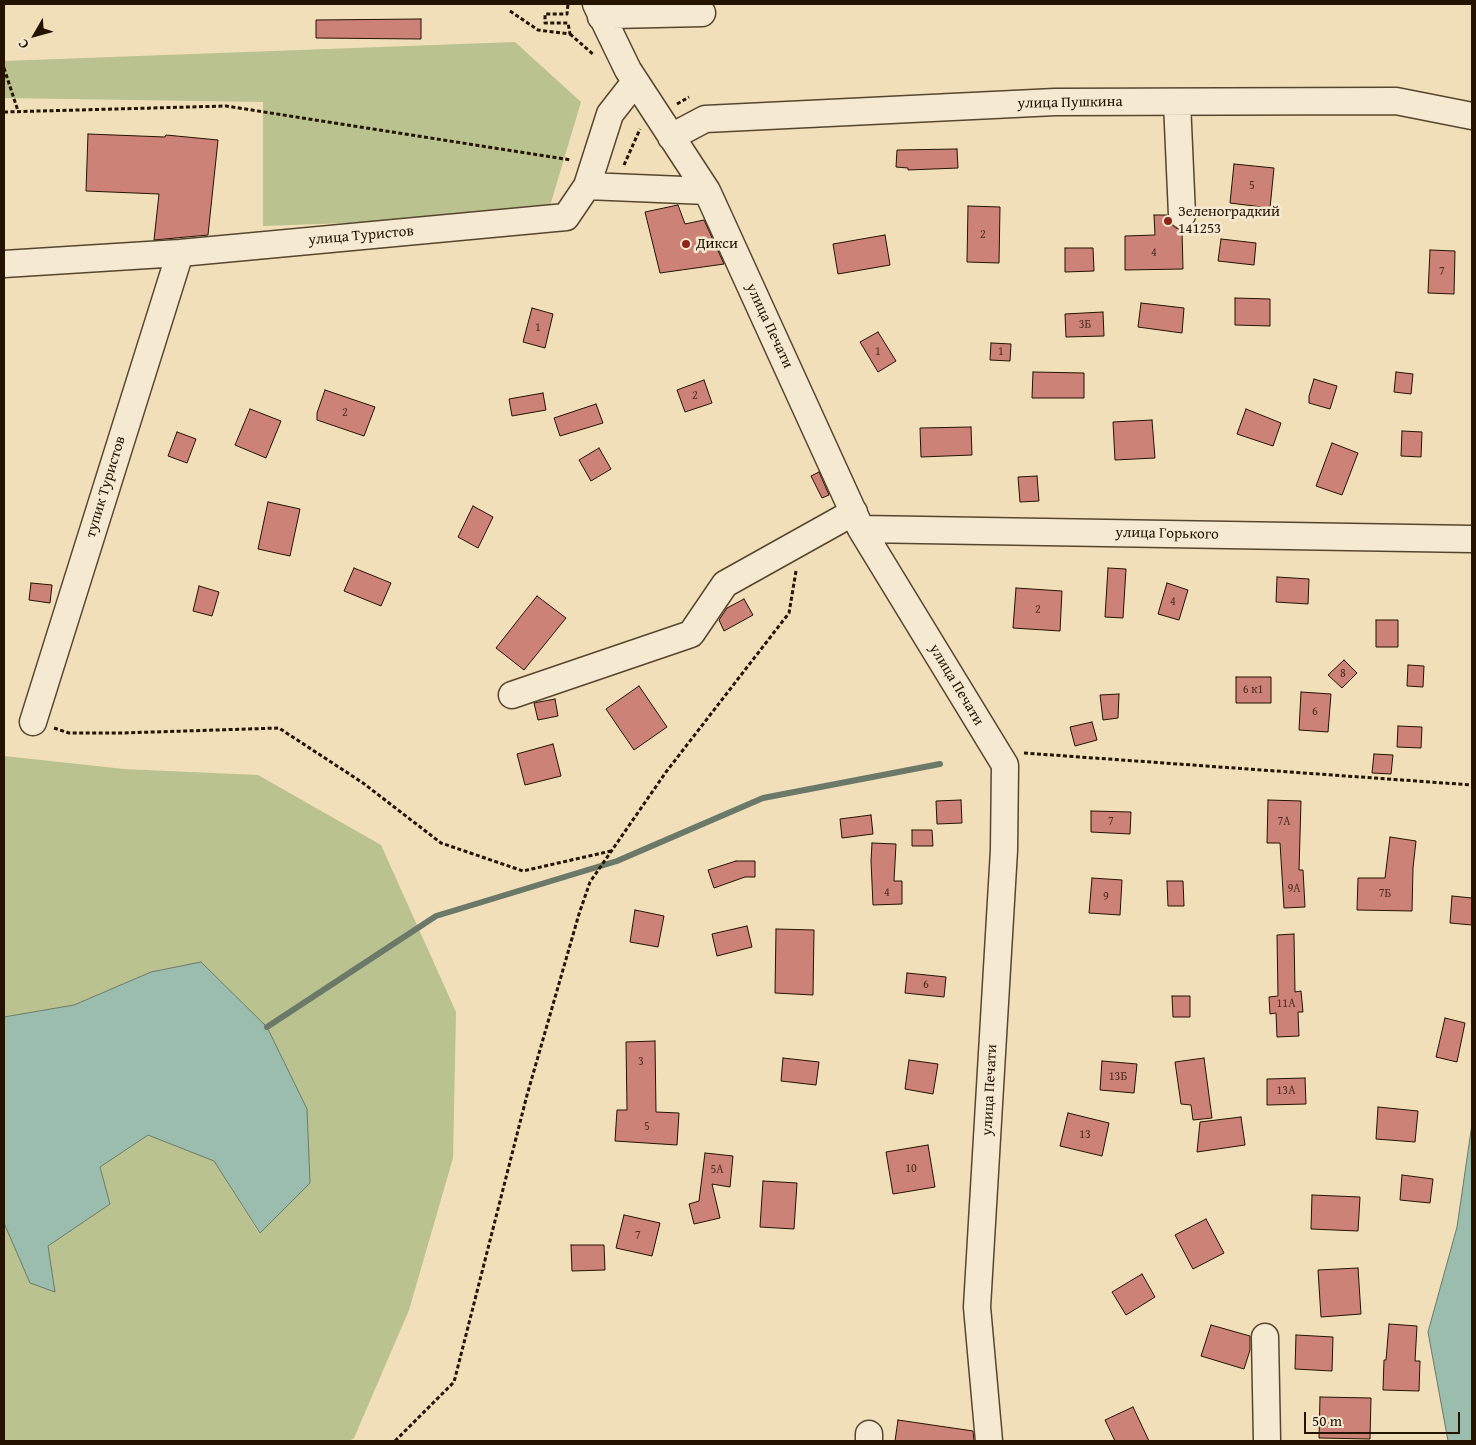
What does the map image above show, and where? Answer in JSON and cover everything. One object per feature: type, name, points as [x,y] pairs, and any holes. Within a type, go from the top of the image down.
[{"type":"street","points":[[598,11],[612,15],[702,13]]},
{"type":"street","name":"улица Печати","points":[[598,11],[635,82],[707,191],[858,520],[1005,765],[1004,850],[977,1307],[989,1441]]},
{"type":"street","name":"улица Туристов","points":[[4,264],[180,253],[566,217],[591,175],[610,114],[635,82]]},
{"type":"street","name":"улица Пушкина","points":[[664,127],[705,119],[1055,102],[1396,101],[1472,116]]},
{"type":"street","points":[[1176,102],[1182,215]]},
{"type":"street","points":[[591,175],[707,191]]},
{"type":"street","name":"тупик Туристов","points":[[33,722],[180,253]]},
{"type":"street","points":[[512,695],[691,634],[724,584],[800,542],[858,520]]},
{"type":"street","name":"улица Горького","points":[[858,520],[1472,540]]},
{"type":"street","points":[[1265,1336],[1267,1441]]},
{"type":"path","points":[[510,12],[538,30],[570,34],[568,23],[545,23],[544,14],[567,14],[568,4]]},
{"type":"path","points":[[4,68],[18,111]]},
{"type":"path","points":[[4,112],[226,106],[591,175],[622,169],[642,124],[649,123],[664,127],[689,97]]},
{"type":"path","points":[[395,1441],[454,1382],[528,1095],[579,914],[590,882],[666,772],[789,613],[800,542]]},
{"type":"path","points":[[33,722],[69,733],[279,728],[363,784],[441,843],[523,871],[611,851]]},
{"type":"path","points":[[1020,752],[1472,785]]},
{"type":"green space","points":[[515,42],[581,102],[547,216],[263,226],[263,102],[4,98],[4,61]]},
{"type":"green space","points":[[4,756],[124,769],[258,775],[381,845],[456,1012],[453,1158],[409,1310],[354,1438],[349,1441],[4,1441],[4,1223],[55,1292],[48,1246],[110,1204],[100,1167],[148,1135],[214,1161],[259,1233],[310,1183],[307,1109],[267,1027],[201,962],[151,972],[74,1005],[4,1017]]},
{"type":"shaded area","points":[[201,962],[267,1027],[307,1109],[310,1183],[260,1233],[214,1161],[148,1135],[100,1167],[110,1204],[48,1246],[55,1292],[30,1283],[4,1223],[4,1017],[74,1005],[151,972]]},
{"type":"shaded area","points":[[1472,1124],[1472,1441],[1448,1441],[1428,1332],[1457,1227]]},
{"type":"building","points":[[421,19],[421,39],[316,38],[316,20]]},
{"type":"building","points":[[88,134],[165,137],[166,135],[218,140],[208,235],[154,240],[159,194],[86,191]]},
{"type":"building","points":[[957,149],[958,168],[908,170],[908,168],[896,167],[897,150]]},
{"type":"building","points":[[1234,164],[1274,168],[1270,208],[1230,203]]},
{"type":"building","name":"Дикси","points":[[678,205],[685,224],[704,220],[724,264],[660,273],[645,212]]},
{"type":"building","points":[[968,206],[1000,207],[999,263],[967,262]]},
{"type":"building","points":[[1154,215],[1167,215],[1170,223],[1182,230],[1183,269],[1125,270],[1125,236],[1155,235]]},
{"type":"building","points":[[885,235],[890,265],[838,274],[833,244]]},
{"type":"building","points":[[1221,239],[1256,243],[1254,265],[1218,261]]},
{"type":"building","points":[[1065,248],[1093,248],[1094,271],[1065,272]]},
{"type":"building","points":[[1430,250],[1455,251],[1454,294],[1428,293]]},
{"type":"building","points":[[1235,298],[1270,299],[1270,326],[1235,325]]},
{"type":"building","points":[[1141,303],[1184,308],[1182,333],[1138,327]]},
{"type":"building","points":[[532,308],[553,314],[545,348],[523,342]]},
{"type":"building","points":[[1103,312],[1104,336],[1066,337],[1065,314]]},
{"type":"building","points":[[878,332],[896,361],[878,372],[860,342]]},
{"type":"building","points":[[991,343],[1011,344],[1010,361],[990,360]]},
{"type":"building","points":[[1033,372],[1084,373],[1084,398],[1032,398]]},
{"type":"building","points":[[1396,372],[1413,374],[1411,394],[1394,392]]},
{"type":"building","points":[[1314,379],[1337,386],[1330,409],[1309,403]]},
{"type":"building","points":[[704,380],[712,403],[685,412],[677,390]]},
{"type":"building","points":[[325,390],[375,407],[364,436],[317,420],[317,413]]},
{"type":"building","points":[[543,393],[546,410],[512,416],[509,399]]},
{"type":"building","points":[[596,404],[603,423],[560,436],[554,418]]},
{"type":"building","points":[[250,409],[281,421],[266,458],[235,445]]},
{"type":"building","points":[[1246,409],[1281,423],[1273,446],[1237,434]]},
{"type":"building","points":[[1152,420],[1155,458],[1115,460],[1113,422]]},
{"type":"building","points":[[971,427],[972,455],[921,457],[920,428]]},
{"type":"building","points":[[1402,431],[1422,432],[1421,457],[1401,456]]},
{"type":"building","points":[[177,432],[196,439],[187,463],[168,456]]},
{"type":"building","points":[[1332,443],[1358,453],[1342,495],[1316,486]]},
{"type":"building","points":[[599,448],[611,469],[591,481],[579,460]]},
{"type":"building","points":[[819,472],[829,495],[822,498],[811,476]]},
{"type":"building","points":[[1037,476],[1039,501],[1020,502],[1018,477]]},
{"type":"building","points":[[268,502],[300,509],[290,556],[258,549]]},
{"type":"building","points":[[473,506],[493,517],[478,548],[458,537]]},
{"type":"building","points":[[354,568],[391,583],[381,606],[344,591]]},
{"type":"building","points":[[1108,568],[1126,569],[1123,618],[1105,617]]},
{"type":"building","points":[[1277,577],[1309,579],[1308,604],[1276,602]]},
{"type":"building","points":[[31,583],[52,585],[50,603],[29,600]]},
{"type":"building","points":[[1167,583],[1188,590],[1179,620],[1158,614]]},
{"type":"building","points":[[199,586],[219,592],[212,616],[193,611]]},
{"type":"building","points":[[1016,588],[1062,591],[1060,631],[1013,628]]},
{"type":"building","points":[[537,596],[566,618],[524,670],[496,648]]},
{"type":"building","points":[[744,599],[753,615],[724,631],[719,620],[727,608]]},
{"type":"building","points":[[1376,620],[1398,620],[1398,647],[1376,647]]},
{"type":"building","points":[[1344,660],[1357,673],[1342,688],[1328,675]]},
{"type":"building","points":[[1408,665],[1424,666],[1423,687],[1407,686]]},
{"type":"building","points":[[1236,677],[1271,677],[1271,703],[1236,703]]},
{"type":"building","points":[[639,686],[667,727],[634,750],[606,709]]},
{"type":"building","points":[[1301,692],[1331,694],[1328,732],[1299,730]]},
{"type":"building","points":[[1119,694],[1118,718],[1103,720],[1100,695]]},
{"type":"building","points":[[555,699],[558,716],[538,720],[534,703]]},
{"type":"building","points":[[1092,722],[1097,740],[1075,746],[1070,727]]},
{"type":"building","points":[[1398,726],[1422,727],[1421,748],[1397,747]]},
{"type":"building","points":[[553,744],[561,776],[525,785],[517,754]]},
{"type":"building","points":[[1374,754],[1393,755],[1391,774],[1372,773]]},
{"type":"building","points":[[961,800],[962,823],[937,824],[936,801]]},
{"type":"building","points":[[1268,800],[1301,801],[1299,870],[1303,870],[1305,907],[1284,908],[1280,843],[1267,843]]},
{"type":"building","points":[[1091,811],[1131,812],[1130,834],[1091,832]]},
{"type":"building","points":[[871,815],[873,834],[842,838],[840,819]]},
{"type":"building","points":[[912,830],[932,830],[933,846],[912,846]]},
{"type":"building","points":[[1390,837],[1416,841],[1412,911],[1357,910],[1358,878],[1385,878]]},
{"type":"building","points":[[872,843],[896,844],[894,881],[902,881],[902,904],[873,905]]},
{"type":"building","points":[[736,861],[755,861],[755,877],[745,877],[714,888],[708,870]]},
{"type":"building","points":[[1092,878],[1122,880],[1120,915],[1089,913]]},
{"type":"building","points":[[1167,881],[1183,881],[1184,906],[1168,906]]},
{"type":"building","points":[[1452,896],[1472,898],[1472,925],[1450,923]]},
{"type":"building","points":[[635,910],[664,916],[658,947],[630,942]]},
{"type":"building","points":[[747,926],[752,947],[717,956],[712,934]]},
{"type":"building","points":[[776,929],[814,930],[813,995],[775,993]]},
{"type":"building","points":[[1294,934],[1295,992],[1301,991],[1303,1012],[1298,1012],[1299,1036],[1277,1037],[1276,1013],[1270,1014],[1269,997],[1278,996],[1277,935]]},
{"type":"building","points":[[907,973],[946,977],[944,997],[905,993]]},
{"type":"building","points":[[1172,996],[1190,996],[1190,1017],[1173,1017]]},
{"type":"building","points":[[1445,1018],[1465,1023],[1457,1062],[1436,1057]]},
{"type":"building","points":[[655,1041],[656,1112],[679,1113],[677,1145],[615,1141],[617,1110],[627,1110],[626,1042]]},
{"type":"building","points":[[783,1058],[819,1062],[816,1085],[781,1081]]},
{"type":"building","points":[[1204,1058],[1212,1118],[1193,1120],[1191,1105],[1181,1104],[1175,1062]]},
{"type":"building","points":[[909,1060],[938,1064],[933,1094],[905,1089]]},
{"type":"building","points":[[1102,1061],[1137,1064],[1134,1093],[1100,1090]]},
{"type":"building","points":[[1305,1078],[1306,1104],[1267,1105],[1267,1079]]},
{"type":"building","points":[[1378,1107],[1418,1111],[1415,1142],[1376,1139]]},
{"type":"building","points":[[1068,1113],[1109,1123],[1102,1156],[1060,1146]]},
{"type":"building","points":[[1241,1117],[1245,1145],[1197,1152],[1200,1122]]},
{"type":"building","points":[[928,1145],[935,1187],[893,1194],[886,1152]]},
{"type":"building","points":[[705,1153],[733,1156],[730,1187],[712,1184],[720,1218],[694,1224],[689,1204],[699,1201]]},
{"type":"building","points":[[1402,1175],[1433,1179],[1430,1203],[1400,1200]]},
{"type":"building","points":[[763,1181],[797,1183],[794,1229],[760,1227]]},
{"type":"building","points":[[1312,1195],[1360,1197],[1358,1231],[1311,1229]]},
{"type":"building","points":[[624,1215],[660,1223],[652,1256],[616,1248]]},
{"type":"building","points":[[1206,1219],[1224,1253],[1193,1269],[1175,1235]]},
{"type":"building","points":[[571,1245],[604,1245],[605,1270],[572,1271]]},
{"type":"building","points":[[1358,1268],[1361,1314],[1321,1317],[1318,1270]]},
{"type":"building","points":[[1142,1274],[1155,1297],[1126,1315],[1112,1292]]},
{"type":"building","points":[[1389,1324],[1417,1326],[1415,1361],[1420,1361],[1419,1391],[1383,1390],[1384,1360],[1386,1360]]},
{"type":"building","points":[[1211,1325],[1250,1336],[1250,1350],[1244,1369],[1201,1356]]},
{"type":"building","points":[[1296,1335],[1333,1337],[1332,1371],[1295,1369]]},
{"type":"building","points":[[1320,1397],[1371,1398],[1370,1439],[1319,1438]]},
{"type":"building","points":[[1133,1407],[1149,1441],[1115,1441],[1105,1420]]},
{"type":"building","points":[[898,1420],[973,1431],[974,1441],[895,1441]]},
{"type":"waterway","points":[[267,1027],[436,916],[617,861],[763,798],[940,764]]},
{"type":"place","name":"Зеленоградкий 141253","points":[[1168,221]]},
{"type":"place","name":"Дикси","points":[[686,244]]}]
